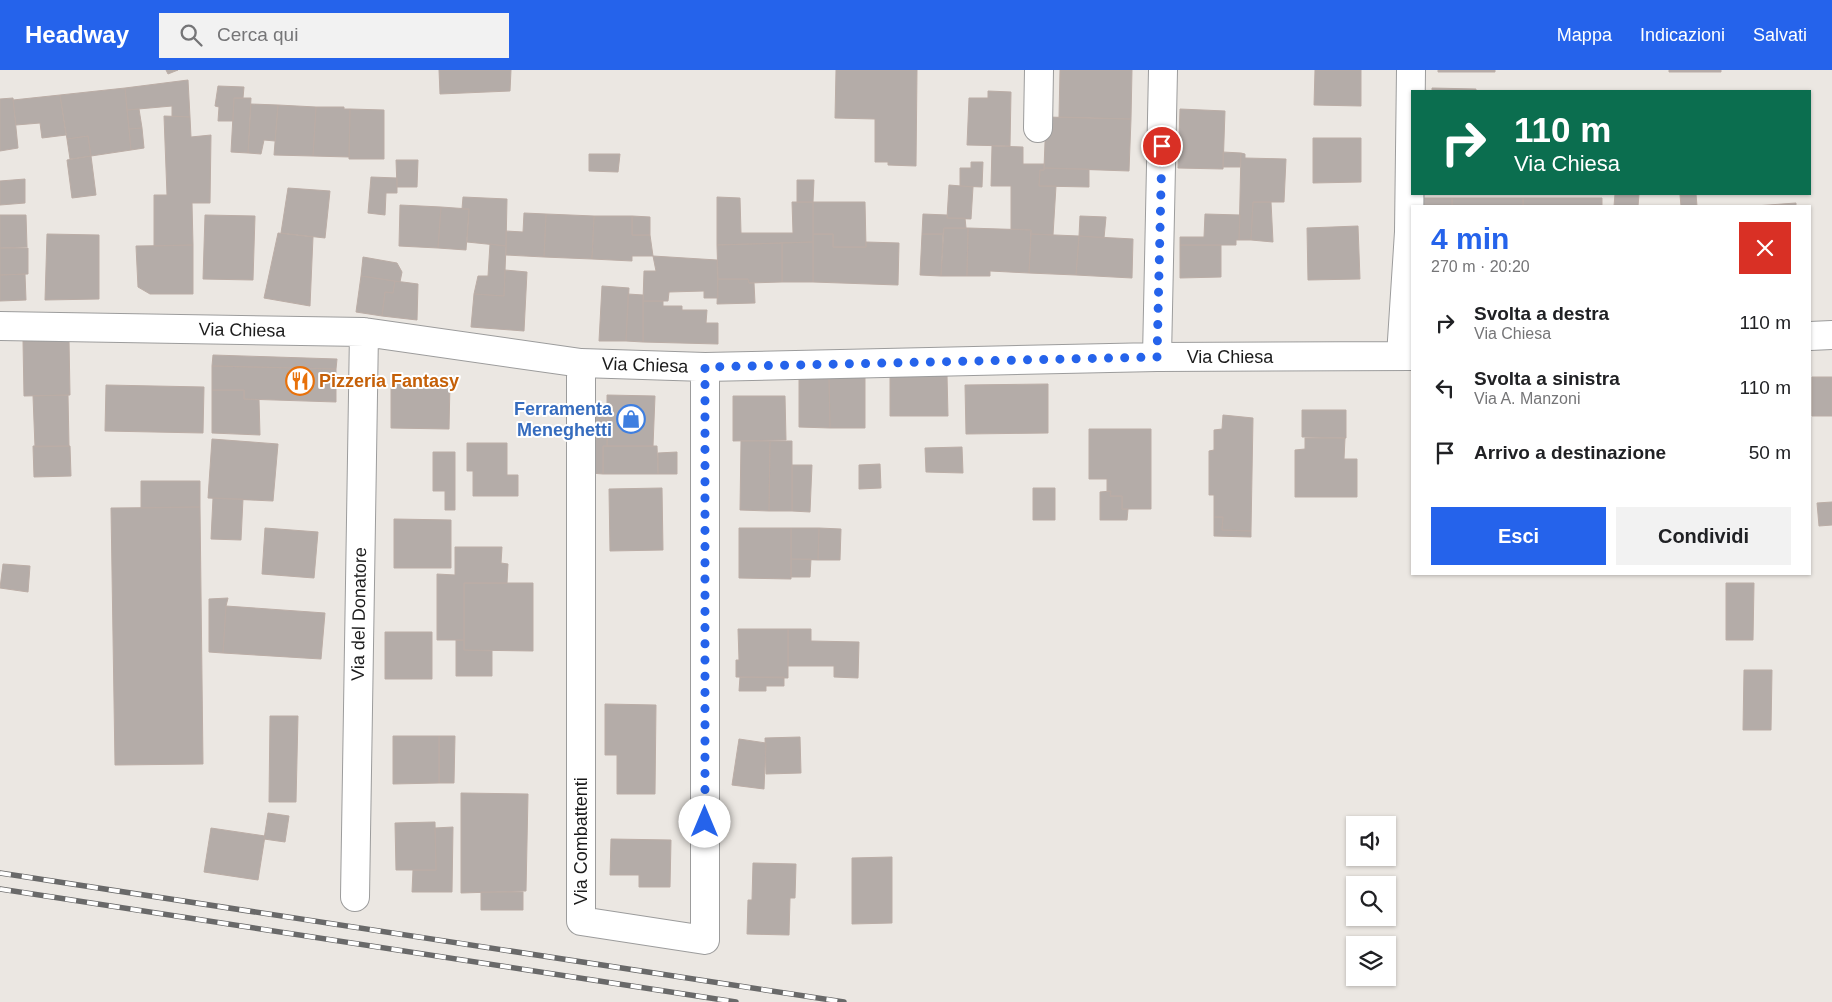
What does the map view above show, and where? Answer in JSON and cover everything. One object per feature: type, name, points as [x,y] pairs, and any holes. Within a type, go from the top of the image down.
[{"type":"street","points":[[1038,128],[1039,70]]},
{"type":"street","points":[[1157,357],[1163,70]]},
{"type":"street","points":[[1407,356],[1411,70]]},
{"type":"street","name":"Via Chiesa","points":[[0,326],[364,332],[581,362],[705,367],[1157,357],[1407,356]]},
{"type":"street","name":"Via del Donatore","points":[[355,897],[364,332]]},
{"type":"street","points":[[1811,336],[1832,335]]},
{"type":"street","name":"Via Combattenti","points":[[581,362],[581,920],[705,940],[705,367]]},
{"type":"building","points":[[166,70],[178,70],[168,74]]},
{"type":"building","points":[[439,70],[511,70],[510,91],[440,94]]},
{"type":"building","points":[[836,70],[917,70],[916,166],[888,165],[888,162],[875,162],[875,119],[835,118]]},
{"type":"building","points":[[1060,70],[1132,70],[1131,119],[1059,117]]},
{"type":"building","points":[[1315,70],[1361,70],[1361,106],[1314,105]]},
{"type":"building","points":[[1438,70],[1495,70],[1495,72],[1438,72]]},
{"type":"building","points":[[1669,70],[1721,70],[1721,72],[1669,72]]},
{"type":"building","points":[[188,80],[190,117],[172,116],[172,106],[127,110],[125,88]]},
{"type":"building","points":[[218,86],[244,87],[243,98],[234,98],[233,121],[218,121],[219,107],[215,106]]},
{"type":"building","points":[[125,88],[131,150],[91,156],[88,136],[67,139],[60,95]]},
{"type":"building","points":[[1432,88],[1476,89],[1476,90],[1432,90]]},
{"type":"building","points":[[988,91],[1011,92],[1010,146],[967,145],[969,98],[988,98]]},
{"type":"building","points":[[60,95],[66,135],[42,138],[40,123],[16,125],[13,100]]},
{"type":"building","points":[[13,98],[18,148],[0,151],[0,99]]},
{"type":"building","points":[[234,98],[251,98],[248,153],[231,152]]},
{"type":"building","points":[[251,104],[278,105],[275,141],[264,140],[261,154],[248,153]]},
{"type":"building","points":[[278,105],[316,107],[313,156],[274,155]]},
{"type":"building","points":[[316,107],[344,107],[344,109],[350,109],[349,157],[313,156]]},
{"type":"building","points":[[139,109],[142,128],[129,129],[127,110]]},
{"type":"building","points":[[350,109],[384,110],[384,159],[349,159]]},
{"type":"building","points":[[1180,109],[1225,111],[1223,169],[1178,168]]},
{"type":"building","points":[[164,116],[190,117],[191,137],[211,135],[210,203],[192,203],[193,245],[154,246],[154,195],[167,195]]},
{"type":"building","points":[[1046,117],[1131,119],[1129,171],[1044,168]]},
{"type":"building","points":[[142,128],[144,148],[131,150],[129,129]]},
{"type":"building","points":[[88,136],[91,156],[70,159],[67,139]]},
{"type":"building","points":[[1313,138],[1361,138],[1361,182],[1313,183]]},
{"type":"building","points":[[992,146],[1023,147],[1023,164],[1044,164],[1044,170],[1040,170],[1039,186],[1056,186],[1053,235],[1031,234],[1031,230],[1011,229],[1011,186],[991,186]]},
{"type":"building","points":[[1223,152],[1241,153],[1240,167],[1223,167]]},
{"type":"building","points":[[1241,153],[1245,154],[1245,158],[1286,159],[1284,202],[1253,202],[1251,240],[1239,240]]},
{"type":"building","points":[[589,154],[620,154],[618,172],[589,171]]},
{"type":"building","points":[[91,156],[96,195],[72,198],[67,160]]},
{"type":"building","points":[[396,160],[418,160],[417,187],[397,187]]},
{"type":"building","points":[[971,162],[983,162],[982,187],[960,186],[960,168],[971,168]]},
{"type":"building","points":[[1044,168],[1089,169],[1089,187],[1039,186],[1040,170],[1044,170]]},
{"type":"building","points":[[371,177],[397,178],[397,193],[386,193],[385,215],[368,213]]},
{"type":"building","points":[[25,179],[25,203],[0,205],[0,181]]},
{"type":"building","points":[[797,180],[814,180],[813,202],[797,202]]},
{"type":"building","points":[[949,185],[973,187],[971,219],[947,218]]},
{"type":"building","points":[[288,188],[330,191],[325,238],[281,233]]},
{"type":"building","points":[[1615,195],[1639,195],[1638,205],[1614,205]]},
{"type":"building","points":[[1680,195],[1696,195],[1697,205],[1681,205]]},
{"type":"building","points":[[463,197],[507,199],[506,246],[467,242],[469,209],[462,209]]},
{"type":"building","points":[[717,197],[740,198],[741,233],[793,233],[792,202],[813,202],[813,242],[717,245]]},
{"type":"building","points":[[1416,198],[1452,198],[1452,205],[1416,205]]},
{"type":"building","points":[[1452,198],[1523,198],[1523,205],[1452,205]]},
{"type":"building","points":[[1523,198],[1602,198],[1602,205],[1523,205]]},
{"type":"building","points":[[813,202],[865,202],[866,247],[833,247],[833,234],[813,234]]},
{"type":"building","points":[[1253,202],[1271,202],[1273,242],[1251,240]]},
{"type":"building","points":[[1796,203],[1796,205],[1769,205]]},
{"type":"building","points":[[400,205],[441,207],[438,248],[399,246]]},
{"type":"building","points":[[441,207],[469,209],[466,250],[438,248]]},
{"type":"building","points":[[524,213],[546,214],[544,257],[506,255],[506,231],[523,232]]},
{"type":"building","points":[[546,214],[594,216],[592,259],[544,257]]},
{"type":"building","points":[[923,214],[947,215],[947,218],[965,218],[966,228],[944,228],[943,234],[922,234]]},
{"type":"building","points":[[1205,214],[1240,215],[1239,240],[1236,240],[1236,245],[1180,245],[1180,237],[1204,237]]},
{"type":"building","points":[[0,215],[26,215],[27,247],[0,248]]},
{"type":"building","points":[[205,215],[255,216],[253,280],[203,279]]},
{"type":"building","points":[[594,216],[632,216],[632,235],[650,235],[653,256],[632,256],[632,261],[592,259]]},
{"type":"building","points":[[632,216],[650,217],[650,235],[632,235]]},
{"type":"building","points":[[1080,216],[1106,217],[1104,238],[1079,236]]},
{"type":"building","points":[[1358,226],[1360,279],[1308,280],[1307,228]]},
{"type":"building","points":[[944,228],[968,228],[967,276],[941,276]]},
{"type":"building","points":[[968,228],[1031,230],[1029,273],[990,271],[990,276],[967,276]]},
{"type":"building","points":[[278,233],[313,237],[310,306],[264,298]]},
{"type":"building","points":[[47,234],[99,235],[99,299],[45,300]]},
{"type":"building","points":[[813,234],[833,234],[833,247],[866,247],[866,242],[899,243],[898,285],[813,282]]},
{"type":"building","points":[[922,234],[943,234],[941,276],[920,275]]},
{"type":"building","points":[[1031,234],[1079,236],[1076,275],[1029,273]]},
{"type":"building","points":[[1079,236],[1133,239],[1132,278],[1076,275]]},
{"type":"building","points":[[813,242],[813,282],[782,282],[782,243]]},
{"type":"building","points":[[782,243],[782,282],[749,283],[748,279],[718,279],[717,245]]},
{"type":"building","points":[[490,244],[506,246],[504,296],[474,294],[478,276],[488,276]]},
{"type":"building","points":[[193,245],[193,294],[150,294],[138,287],[136,246]]},
{"type":"building","points":[[1180,245],[1221,245],[1221,277],[1180,278]]},
{"type":"building","points":[[0,248],[28,248],[28,274],[0,275]]},
{"type":"building","points":[[653,256],[717,260],[718,298],[704,298],[704,291],[669,292],[668,301],[643,301],[644,271],[656,271]]},
{"type":"building","points":[[363,257],[397,263],[402,272],[400,282],[361,276]]},
{"type":"building","points":[[505,270],[527,272],[524,331],[471,327],[474,294],[504,296]]},
{"type":"building","points":[[25,274],[26,300],[0,301],[0,275]]},
{"type":"building","points":[[361,276],[395,281],[393,293],[385,292],[382,316],[356,312]]},
{"type":"building","points":[[718,279],[748,279],[749,283],[754,283],[755,303],[717,304]]},
{"type":"building","points":[[395,281],[418,284],[417,320],[382,316],[385,292],[393,293]]},
{"type":"building","points":[[602,286],[629,288],[626,341],[599,341]]},
{"type":"building","points":[[628,294],[643,295],[643,342],[626,341]]},
{"type":"building","points":[[643,301],[663,301],[663,306],[682,306],[682,310],[707,310],[706,323],[718,323],[718,344],[643,342]]},
{"type":"building","points":[[69,340],[70,395],[24,396],[23,341]]},
{"type":"building","points":[[213,355],[337,359],[336,369],[212,366]]},
{"type":"building","points":[[212,366],[336,369],[336,402],[244,399],[244,390],[212,390]]},
{"type":"building","points":[[947,375],[948,416],[890,416],[890,376]]},
{"type":"building","points":[[829,377],[865,377],[865,428],[830,428]]},
{"type":"building","points":[[829,377],[830,428],[799,427],[799,378]]},
{"type":"building","points":[[1812,377],[1832,377],[1832,416],[1812,416]]},
{"type":"building","points":[[391,382],[450,383],[449,429],[391,428]]},
{"type":"building","points":[[1048,384],[1048,433],[966,434],[965,385]]},
{"type":"building","points":[[106,385],[204,387],[203,433],[105,431]]},
{"type":"building","points":[[212,390],[244,390],[244,399],[259,400],[260,435],[212,433]]},
{"type":"building","points":[[68,395],[69,446],[35,447],[33,396]]},
{"type":"building","points":[[607,395],[655,396],[653,446],[607,446]]},
{"type":"building","points":[[733,396],[785,396],[786,440],[733,441]]},
{"type":"building","points":[[1302,410],[1346,410],[1346,438],[1302,437]]},
{"type":"building","points":[[591,412],[608,413],[607,446],[603,446],[603,474],[590,473]]},
{"type":"building","points":[[1223,415],[1253,418],[1251,531],[1222,530],[1223,517],[1214,517],[1214,495],[1209,495],[1209,451],[1214,450],[1214,430],[1222,429]]},
{"type":"building","points":[[1089,429],[1151,429],[1151,509],[1122,509],[1122,496],[1110,496],[1111,491],[1107,491],[1107,479],[1089,479]]},
{"type":"building","points":[[1305,438],[1345,438],[1344,459],[1357,459],[1357,497],[1295,497],[1295,450],[1305,449]]},
{"type":"building","points":[[212,439],[278,444],[273,501],[208,498]]},
{"type":"building","points":[[741,441],[770,441],[769,511],[740,510]]},
{"type":"building","points":[[770,441],[792,441],[792,511],[769,511]]},
{"type":"building","points":[[467,443],[507,443],[507,475],[518,475],[518,496],[473,496],[473,471],[467,471]]},
{"type":"building","points":[[33,446],[70,446],[71,476],[34,477]]},
{"type":"building","points":[[603,446],[657,446],[658,474],[603,474]]},
{"type":"building","points":[[962,447],[963,473],[926,472],[925,448]]},
{"type":"building","points":[[433,452],[455,452],[455,510],[445,510],[445,491],[433,491]]},
{"type":"building","points":[[677,452],[677,474],[658,474],[658,453]]},
{"type":"building","points":[[880,464],[881,488],[859,489],[859,465]]},
{"type":"building","points":[[792,465],[812,465],[810,512],[792,511]]},
{"type":"building","points":[[141,481],[200,481],[200,507],[141,508]]},
{"type":"building","points":[[662,488],[663,550],[610,551],[609,489]]},
{"type":"building","points":[[1033,488],[1055,488],[1055,520],[1033,520]]},
{"type":"building","points":[[1111,491],[1110,496],[1122,496],[1122,509],[1128,509],[1127,520],[1100,520],[1100,492]]},
{"type":"building","points":[[213,498],[243,499],[241,540],[211,539]]},
{"type":"building","points":[[1832,502],[1832,525],[1819,526],[1817,503]]},
{"type":"building","points":[[200,507],[203,764],[115,765],[111,508]]},
{"type":"building","points":[[1214,517],[1223,517],[1222,530],[1251,531],[1251,537],[1214,536]]},
{"type":"building","points":[[394,519],[451,520],[451,568],[394,568]]},
{"type":"building","points":[[265,528],[318,532],[314,578],[262,574]]},
{"type":"building","points":[[739,528],[791,528],[791,579],[739,578]]},
{"type":"building","points":[[791,528],[819,528],[818,560],[791,559]]},
{"type":"building","points":[[819,528],[841,529],[840,560],[818,560]]},
{"type":"building","points":[[455,547],[502,547],[501,563],[508,564],[507,583],[464,583],[464,640],[437,640],[437,574],[455,575]]},
{"type":"building","points":[[791,559],[811,559],[810,577],[791,577]]},
{"type":"building","points":[[3,564],[30,566],[28,592],[0,588]]},
{"type":"building","points":[[464,583],[533,583],[533,651],[464,650]]},
{"type":"building","points":[[1726,583],[1754,583],[1753,640],[1726,640]]},
{"type":"building","points":[[228,598],[223,653],[209,652],[209,599]]},
{"type":"building","points":[[226,606],[325,613],[321,659],[223,653]]},
{"type":"building","points":[[738,629],[788,629],[788,678],[736,677],[736,660],[739,660]]},
{"type":"building","points":[[788,629],[811,629],[811,641],[859,642],[858,678],[834,677],[834,666],[788,666]]},
{"type":"building","points":[[385,632],[432,632],[432,679],[385,679]]},
{"type":"building","points":[[456,640],[464,640],[464,650],[492,651],[492,676],[456,676]]},
{"type":"building","points":[[1744,670],[1772,670],[1771,730],[1743,730]]},
{"type":"building","points":[[740,677],[784,677],[784,686],[766,686],[766,691],[739,691]]},
{"type":"building","points":[[605,704],[656,705],[655,794],[617,794],[617,755],[605,755]]},
{"type":"building","points":[[270,716],[298,716],[296,802],[269,802]]},
{"type":"building","points":[[393,736],[439,736],[439,783],[393,784]]},
{"type":"building","points":[[439,736],[455,736],[454,783],[439,783]]},
{"type":"building","points":[[800,737],[801,773],[766,774],[765,738]]},
{"type":"building","points":[[739,739],[766,743],[764,789],[732,785]]},
{"type":"building","points":[[461,793],[528,794],[526,891],[461,893]]},
{"type":"building","points":[[268,813],[289,816],[285,842],[264,839]]},
{"type":"building","points":[[435,822],[436,870],[396,870],[395,823]]},
{"type":"building","points":[[453,827],[452,892],[412,892],[413,870],[436,870],[435,828]]},
{"type":"building","points":[[211,828],[265,836],[258,880],[204,872]]},
{"type":"building","points":[[611,839],[671,840],[670,887],[639,887],[639,875],[610,875]]},
{"type":"building","points":[[892,857],[892,923],[852,924],[852,858]]},
{"type":"building","points":[[753,863],[796,864],[795,898],[790,898],[789,935],[747,934],[748,900],[752,900]]},
{"type":"building","points":[[481,892],[523,892],[523,910],[481,910]]},
{"type":"railway","points":[[0,873],[844,1002]]},
{"type":"railway","points":[[0,889],[736,1002]]},
{"type":"place","name":"Pizzeria Fantasy","points":[[300,381]]},
{"type":"place","name":"Ferramenta Meneghetti","points":[[631,419]]},
{"type":"route","points":[[705,822],[705,367],[1157,357],[1162,146]]}]
